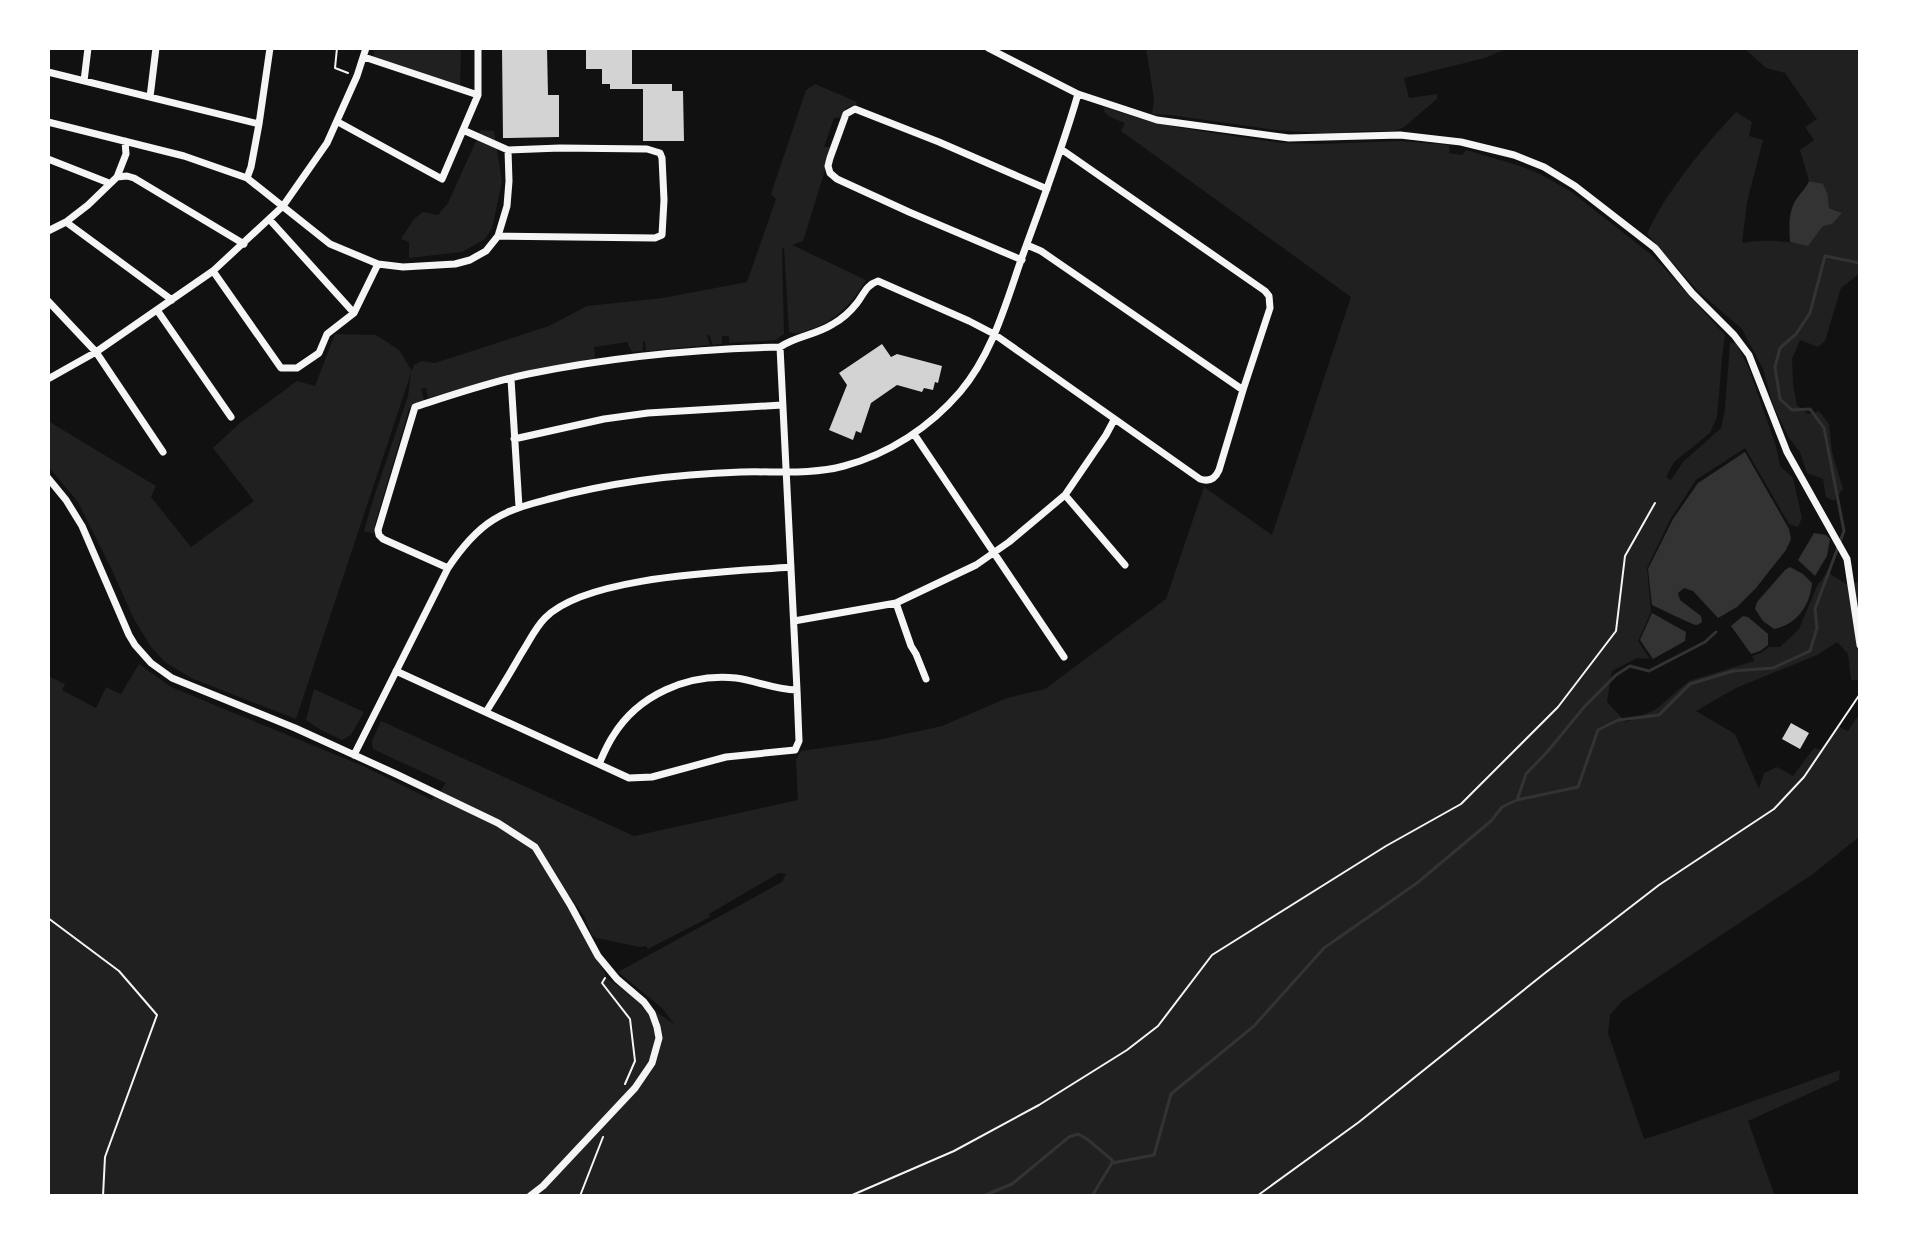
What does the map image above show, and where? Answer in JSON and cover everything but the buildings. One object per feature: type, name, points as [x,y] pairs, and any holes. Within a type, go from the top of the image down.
[{"type":"street","points":[[84,81],[88,48]]},
{"type":"street","points":[[150,97],[156,48]]},
{"type":"street","points":[[247,178],[259,124],[270,48]]},
{"type":"street","points":[[338,122],[442,179],[478,95],[478,48]]},
{"type":"street","points":[[988,48],[1078,94],[1157,120],[1289,138],[1400,135],[1461,142],[1514,155],[1544,167],[1575,186],[1655,248],[1749,355],[1787,452],[1847,559],[1860,645]]},
{"type":"street","points":[[48,379],[96,352],[213,271],[283,206],[307,174],[338,122],[365,52],[478,95]]},
{"type":"street","points":[[48,72],[259,124]]},
{"type":"street","points":[[354,755],[448,568],[476,533],[491,521],[519,507],[651,479],[706,473],[812,471],[846,466],[873,456],[931,421],[960,392],[982,360],[994,334],[1078,94]]},
{"type":"street","points":[[1022,260],[837,179],[828,166],[846,114],[855,109],[1047,189]]},
{"type":"street","points":[[48,122],[184,156],[247,178],[330,244],[378,264],[403,267],[455,264],[486,251],[498,236],[507,206],[508,150]]},
{"type":"street","points":[[463,130],[508,150],[647,149],[660,153],[662,158],[662,235],[655,238],[498,236]]},
{"type":"street","points":[[117,177],[126,154],[125,141]]},
{"type":"street","points":[[448,568],[379,535],[415,407],[528,374],[645,356],[713,349],[780,347],[834,324],[858,303],[870,284],[878,281],[994,334],[1200,479],[1210,480],[1217,475],[1270,308],[1269,296],[1061,149]]},
{"type":"street","points":[[48,159],[109,183]]},
{"type":"street","points":[[48,231],[88,205],[117,177],[127,176],[244,244]]},
{"type":"street","points":[[269,219],[354,313]]},
{"type":"street","points":[[66,222],[172,300]]},
{"type":"street","points":[[1027,245],[1041,251],[1243,390]]},
{"type":"street","points":[[213,271],[281,368],[297,368],[319,353],[327,334],[354,313],[378,264]]},
{"type":"street","points":[[48,301],[96,352],[163,452]]},
{"type":"street","points":[[157,310],[231,417]]},
{"type":"street","points":[[396,671],[623,776],[644,778],[726,757],[795,750],[799,741],[780,347]]},
{"type":"street","points":[[511,379],[519,507]]},
{"type":"street","points":[[514,439],[633,415],[782,405]]},
{"type":"street","points":[[794,621],[896,603],[948,580],[993,554],[1065,495],[1114,420]]},
{"type":"street","points":[[914,434],[1064,657]]},
{"type":"street","points":[[48,478],[74,511],[129,635],[161,672],[295,728],[453,801],[498,823],[535,847],[598,956],[652,1013],[659,1038],[652,1063],[635,1088],[530,1196]]},
{"type":"street","points":[[1065,495],[1125,565]]},
{"type":"street","points":[[486,712],[537,628],[553,611],[571,601],[613,588],[663,579],[791,567]]},
{"type":"street","points":[[896,603],[926,679]]},
{"type":"street","points":[[599,764],[611,738],[624,721],[640,705],[673,686],[701,678],[719,677],[797,690]]},
{"type":"path","points":[[337,48],[335,68],[357,76]]},
{"type":"path","points":[[850,1196],[954,1151],[1039,1105],[1127,1050],[1158,1026],[1212,955],[1386,846],[1461,804],[1558,707],[1616,631],[1625,556],[1655,503]]},
{"type":"path","points":[[1257,1196],[1359,1122],[1659,885],[1774,809],[1804,777],[1860,694]]},
{"type":"path","points":[[48,918],[119,971],[157,1015],[105,1157],[103,1196]]},
{"type":"path","points":[[602,983],[630,1019],[635,1061],[624,1086]]},
{"type":"path","points":[[580,1196],[602,1139]]},
{"type":"shaded area","points":[[375,48],[461,48],[460,88],[373,58]]},
{"type":"shaded area","points":[[1146,48],[1508,48],[1485,58],[1404,78],[1409,98],[1437,94],[1437,99],[1403,128],[1339,134],[1275,130],[1152,114],[1154,99]]},
{"type":"shaded area","points":[[1744,48],[1860,48],[1860,273],[1841,288],[1825,341],[1818,347],[1800,340],[1792,359],[1797,405],[1808,414],[1819,411],[1829,424],[1832,452],[1843,489],[1834,501],[1826,497],[1823,479],[1807,473],[1800,452],[1789,438],[1773,405],[1763,369],[1742,329],[1698,291],[1647,234],[1664,202],[1687,170],[1736,112],[1752,122],[1749,136],[1763,140],[1747,202],[1742,243],[1775,241],[1808,245],[1839,211],[1829,208],[1823,185],[1809,181],[1800,150],[1814,140],[1805,127],[1817,119],[1785,73],[1766,68]]},
{"type":"shaded area","points":[[815,84],[857,102],[846,108],[842,117],[834,118],[824,147],[831,147],[826,157],[826,167],[803,241],[792,245],[866,280],[842,311],[818,327],[798,333],[789,332],[784,248],[784,334],[776,340],[729,343],[729,336],[722,336],[722,344],[713,345],[709,334],[710,345],[646,351],[645,341],[643,351],[632,352],[627,342],[594,347],[595,358],[508,376],[428,398],[426,388],[421,389],[424,399],[409,409],[375,524],[375,534],[364,531],[408,396],[411,373],[296,719],[191,678],[165,662],[151,647],[134,619],[78,502],[48,466],[48,421],[156,486],[151,497],[191,547],[254,501],[213,448],[240,423],[297,381],[315,386],[335,334],[376,335],[399,350],[412,371],[414,365],[422,361],[435,363],[549,326],[587,306],[663,298],[747,282],[776,199],[771,194],[806,90]]},
{"type":"shaded area","points":[[1103,107],[1180,128],[1281,143],[1400,141],[1449,145],[1449,153],[1462,155],[1466,150],[1520,166],[1570,191],[1653,256],[1725,335],[1717,417],[1710,433],[1674,462],[1666,477],[1671,480],[1683,462],[1721,428],[1730,343],[1736,343],[1749,369],[1780,466],[1793,478],[1802,518],[1798,527],[1789,524],[1745,448],[1696,480],[1671,518],[1647,568],[1651,612],[1638,641],[1650,659],[1637,658],[1612,671],[1607,702],[1626,722],[1655,710],[1689,681],[1754,661],[1752,656],[1769,647],[1780,647],[1799,629],[1817,586],[1827,572],[1846,584],[1860,582],[1860,680],[1851,680],[1848,654],[1837,642],[1817,655],[1736,688],[1696,711],[1735,734],[1759,789],[1764,773],[1777,767],[1793,776],[1814,748],[1823,750],[1839,727],[1848,731],[1860,713],[1860,836],[1813,874],[1622,1001],[1610,1015],[1608,1033],[1644,1139],[1840,1070],[1839,1080],[1748,1121],[1775,1196],[48,1196],[48,676],[65,684],[62,690],[96,708],[106,687],[121,694],[139,664],[171,687],[363,766],[432,800],[434,796],[440,796],[446,783],[373,749],[372,741],[381,721],[634,836],[798,800],[796,760],[801,751],[878,740],[942,726],[1007,698],[1045,689],[1166,599],[1204,487],[1272,535],[1351,297],[1121,131],[1125,123],[1111,117]],"holes":[[[779,873],[786,874],[782,882],[618,972],[662,1008],[674,1024],[608,979],[562,896],[569,895],[584,916],[592,935],[646,946],[648,949],[710,917],[709,914]]]},
{"type":"shaded area","points":[[481,130],[494,131],[502,182],[492,228],[485,239],[462,252],[409,258],[409,242],[401,239],[414,219],[423,212],[438,215],[448,203]]},
{"type":"shaded area","points":[[1809,181],[1823,184],[1829,208],[1842,213],[1832,224],[1823,226],[1808,246],[1790,242],[1789,224],[1795,202]]},
{"type":"shaded area","points":[[1745,452],[1789,529],[1791,539],[1756,588],[1737,607],[1718,618],[1693,591],[1684,588],[1678,593],[1680,600],[1701,616],[1702,622],[1696,625],[1652,605],[1648,569],[1673,519],[1698,483]]},
{"type":"shaded area","points":[[1814,533],[1830,539],[1827,556],[1815,576],[1798,560]]},
{"type":"shaded area","points":[[1790,567],[1812,583],[1811,591],[1801,613],[1789,623],[1774,629],[1763,621],[1755,609],[1757,602]]},
{"type":"shaded area","points":[[1652,613],[1686,632],[1685,641],[1653,659],[1640,640]]},
{"type":"shaded area","points":[[1743,616],[1768,634],[1768,645],[1760,651],[1751,654],[1731,626]]},
{"type":"shaded area","points":[[314,689],[364,712],[351,735],[342,740],[306,720]]},
{"type":"waterway","points":[[1092,1196],[1112,1163],[1154,1155],[1171,1094],[1254,1026],[1324,948],[1417,883],[1491,821],[1502,807],[1517,800],[1578,787],[1598,730],[1618,720],[1659,715],[1690,684],[1733,671],[1773,668],[1810,651],[1817,628],[1815,609],[1844,531],[1824,428],[1810,409],[1792,410],[1780,399],[1775,367],[1780,348],[1796,334],[1810,313],[1825,256],[1860,263]]},
{"type":"waterway","points":[[1517,800],[1526,774],[1616,675],[1630,666],[1649,671],[1705,642],[1716,632]]},
{"type":"waterway","points":[[983,1196],[1012,1184],[1069,1137],[1078,1134],[1112,1162]]}]
